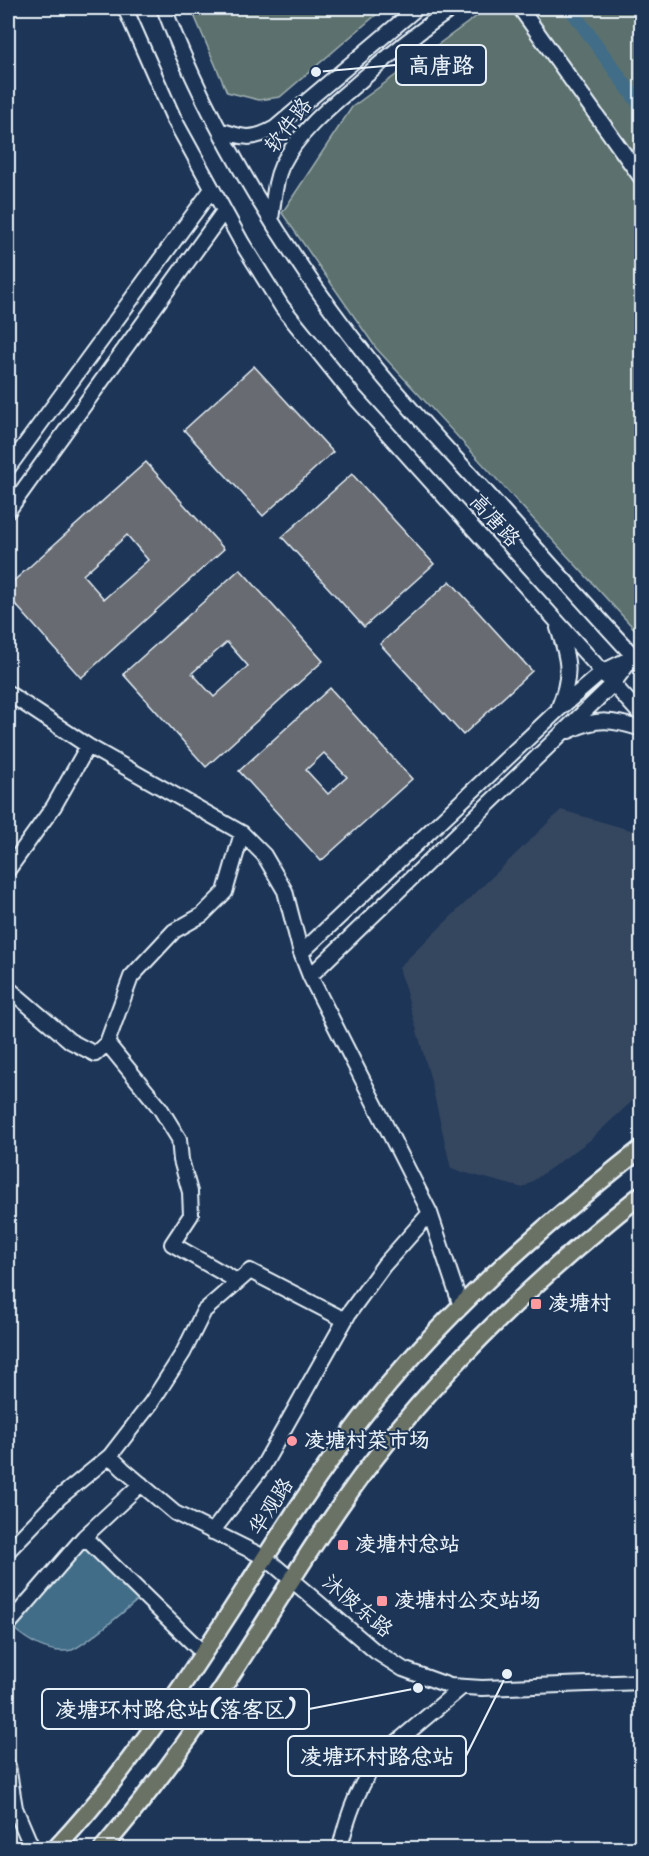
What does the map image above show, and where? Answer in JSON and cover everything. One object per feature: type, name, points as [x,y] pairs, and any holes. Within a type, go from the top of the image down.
[{"type":"main road","name":"华观路","points":[[56,1848],[117,1774],[203,1653],[325,1468],[360,1420],[407,1363],[461,1306],[531,1239],[642,1148]]},
{"type":"main road","points":[[103,1848],[157,1781],[221,1691],[292,1579],[371,1463],[448,1371],[530,1288],[642,1194]]},
{"type":"street","name":"高唐路","points":[[125,8],[174,119],[224,212],[299,330],[352,395],[642,716]]},
{"type":"street","name":"高唐路","points":[[164,8],[177,42],[220,130],[271,219],[333,312],[374,364],[638,661]]},
{"type":"street","name":"软件路","points":[[220,130],[244,138],[266,133],[417,8]]},
{"type":"street","name":"软件路","points":[[271,219],[275,186],[281,167],[308,129],[406,42],[453,8]]},
{"type":"street","points":[[520,8],[642,179]]},
{"type":"street","points":[[324,87],[337,101]]},
{"type":"street","points":[[8,468],[212,189]]},
{"type":"street","points":[[8,511],[224,212]]},
{"type":"street","points":[[555,620],[569,667],[566,690],[558,710]]},
{"type":"street","points":[[301,953],[558,710],[602,672],[638,661]]},
{"type":"street","points":[[310,976],[638,661]]},
{"type":"street","points":[[8,693],[88,746],[242,833],[264,855],[285,891],[301,953],[310,976],[430,1213],[461,1306]]},
{"type":"street","points":[[559,737],[592,722],[618,722],[642,729]]},
{"type":"street","points":[[8,870],[54,806],[88,746]]},
{"type":"street","points":[[8,988],[70,1041],[95,1053],[106,1044],[131,977],[174,931],[202,915],[225,892],[242,833]]},
{"type":"street","points":[[106,1044],[160,1108],[179,1139],[181,1160],[190,1192],[191,1215],[172,1244],[237,1281]]},
{"type":"street","points":[[212,1532],[262,1466],[345,1320],[384,1265],[430,1213]]},
{"type":"street","points":[[8,1551],[60,1497],[110,1456],[151,1403],[183,1353],[204,1311],[250,1271],[345,1320]]},
{"type":"street","name":"沐陂东路","points":[[110,1456],[175,1514],[266,1558],[390,1662],[431,1680],[450,1686],[482,1688],[642,1682]]},
{"type":"street","points":[[8,1625],[84,1537],[141,1484]]},
{"type":"street","points":[[84,1537],[203,1653]]},
{"type":"street","points":[[340,1848],[353,1803],[364,1778],[373,1765],[462,1687]]},
{"type":"street","points":[[8,1766],[15,1808],[32,1848]]},
{"type":"shaded area","points":[[561,810],[641,833],[641,1093],[589,1141],[523,1188],[451,1169],[430,1077],[399,967]]},
{"type":"shaded area","points":[[84,1544],[139,1599],[95,1635],[72,1650],[48,1649],[40,1646],[13,1628]]},
{"type":"green space","points":[[191,8],[384,8],[280,97],[259,100],[227,92]]},
{"type":"green space","points":[[488,8],[641,8],[641,636],[376,348],[282,213],[352,107]]},
{"type":"building","points":[[254,366],[333,452],[263,516],[184,430]]},
{"type":"building","points":[[146,462],[224,549],[81,678],[8,596],[8,586]],"holes":[[[127,535],[148,560],[104,599],[83,575]]]},
{"type":"building","points":[[352,474],[434,564],[364,627],[282,537]]},
{"type":"building","points":[[240,569],[323,661],[206,767],[123,674]],"holes":[[[227,642],[248,666],[214,697],[192,673]]]},
{"type":"building","points":[[450,581],[532,671],[463,735],[380,644]]},
{"type":"building","points":[[330,688],[412,779],[321,861],[239,771]],"holes":[[[324,753],[347,777],[328,794],[306,770]]]},
{"type":"waterway","points":[[570,8],[642,108]]},
{"type":"place","name":"高唐路","points":[[316,72]]},
{"type":"place","name":"凌塘村","points":[[536,1304]]},
{"type":"place","name":"凌塘村菜市场","points":[[292,1441]]},
{"type":"place","name":"凌塘村总站","points":[[343,1545]]},
{"type":"place","name":"凌塘村公交站场","points":[[382,1601]]},
{"type":"place","name":"凌塘环村路总站","points":[[507,1674]]},
{"type":"place","name":"凌塘环村路总站(落客区)","points":[[418,1688]]}]
